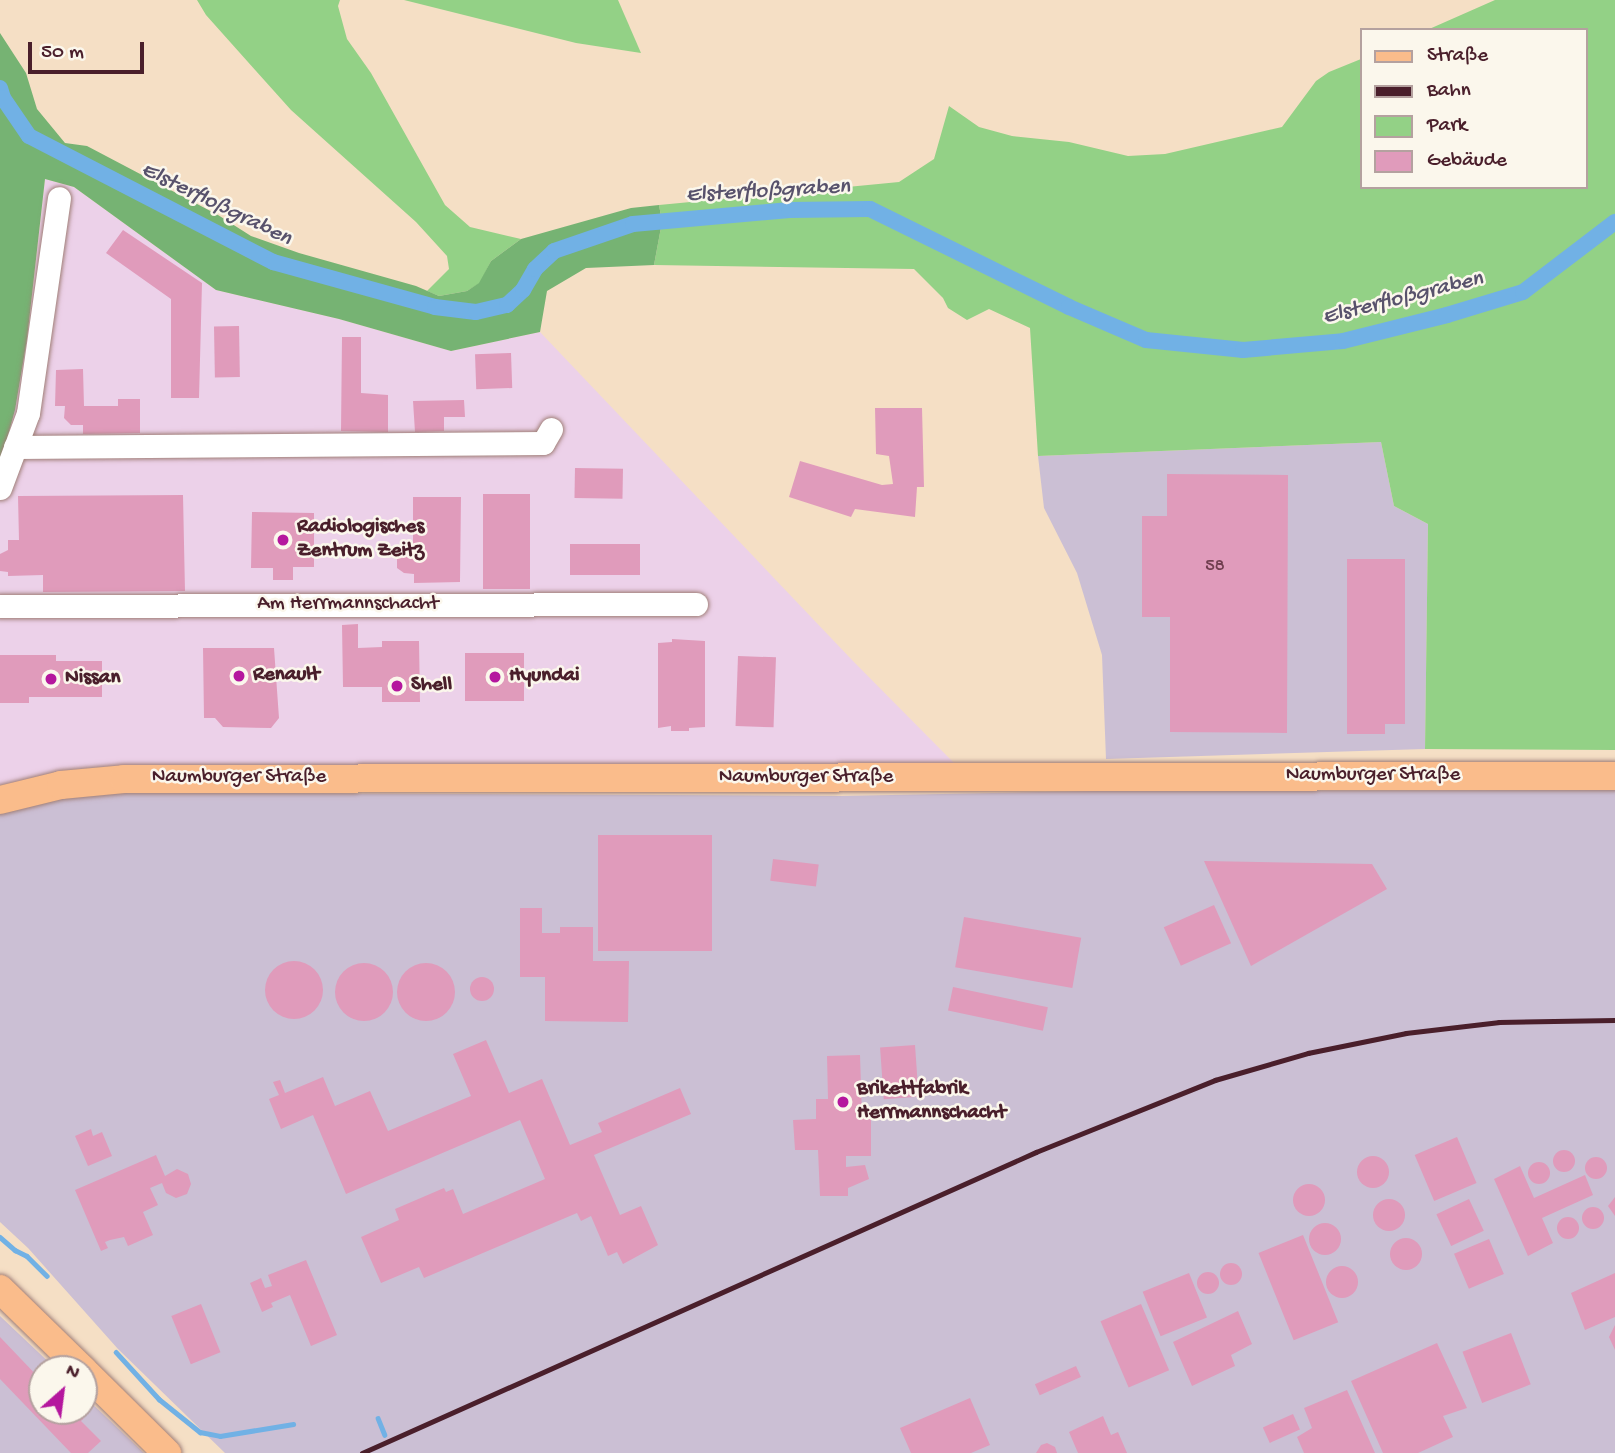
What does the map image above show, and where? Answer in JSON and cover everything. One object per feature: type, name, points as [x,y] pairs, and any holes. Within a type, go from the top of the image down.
[{"type":"main road","name":"Naumburger Straße","points":[[0,800],[61,785],[124,779],[1615,776]]},
{"type":"main road","points":[[0,1289],[68,1355]]},
{"type":"main road","points":[[98,1385],[167,1453]]},
{"type":"street","points":[[0,488],[27,413],[59,198]]},
{"type":"street","points":[[15,447],[543,443],[551,429]]},
{"type":"street","name":"Am Herrmannschacht","points":[[0,606],[696,604]]},
{"type":"shaded area","points":[[45,179],[74,187],[216,290],[339,319],[451,351],[540,332],[852,660],[956,765],[84,771],[0,785],[0,464],[27,339]]},
{"type":"shaded area","points":[[1381,442],[1394,506],[1428,524],[1425,749],[1106,759],[1102,655],[1077,573],[1044,508],[1038,456]]},
{"type":"shaded area","points":[[1615,790],[1615,1453],[225,1453],[118,1349],[28,1248],[0,1222],[0,811],[80,792],[841,796],[1095,791]]},
{"type":"shaded area","points":[[0,1316],[41,1355],[28,1355],[28,1425],[98,1425],[98,1409],[144,1453],[0,1453]]},
{"type":"green space","points":[[197,0],[340,0],[338,6],[347,39],[371,73],[445,205],[470,227],[521,239],[491,261],[480,283],[467,291],[439,296],[427,291],[449,269],[447,256],[416,222],[291,110],[206,15]]},
{"type":"green space","points":[[404,0],[618,0],[641,53],[576,43]]},
{"type":"green space","points":[[1495,0],[1615,0],[1615,750],[1425,749],[1428,524],[1394,506],[1381,442],[1038,456],[1030,328],[989,309],[967,320],[948,308],[943,298],[914,269],[654,265],[662,222],[659,205],[899,182],[934,159],[949,106],[979,127],[1012,136],[1069,142],[1128,156],[1165,154],[1282,127],[1316,81],[1329,72],[1360,59],[1360,189],[1587,189],[1587,28],[1432,28]]},
{"type":"green space","points":[[0,33],[26,73],[37,109],[65,143],[87,146],[218,215],[251,236],[299,253],[416,286],[439,296],[467,291],[479,283],[491,261],[521,239],[631,208],[659,205],[662,222],[654,265],[586,268],[547,291],[540,332],[451,351],[339,319],[216,290],[74,187],[45,179],[27,339],[15,410],[0,464]]},
{"type":"building","points":[[123,230],[202,283],[199,398],[171,398],[171,299],[106,253]]},
{"type":"building","points":[[214,326],[239,326],[240,377],[215,377]]},
{"type":"building","points":[[342,337],[361,337],[361,393],[388,395],[388,432],[341,431]]},
{"type":"building","points":[[511,353],[512,388],[476,389],[475,354]]},
{"type":"building","points":[[83,369],[84,406],[118,406],[118,399],[140,399],[140,433],[83,434],[83,425],[71,425],[64,418],[65,406],[55,406],[56,370]]},
{"type":"building","points":[[464,400],[465,417],[444,417],[444,431],[415,432],[413,401]]},
{"type":"building","points":[[875,408],[922,408],[924,487],[917,487],[915,517],[855,509],[851,517],[789,497],[800,461],[882,485],[893,484],[889,456],[876,454]]},
{"type":"building","points":[[575,468],[623,469],[622,499],[574,498]]},
{"type":"building","points":[[1167,474],[1288,475],[1287,733],[1170,732],[1170,617],[1142,617],[1142,516],[1167,516]]},
{"type":"building","points":[[483,494],[530,494],[530,589],[483,589]]},
{"type":"building","points":[[183,495],[185,591],[43,592],[43,575],[8,576],[8,572],[0,571],[0,554],[8,550],[8,540],[19,540],[18,496]]},
{"type":"building","points":[[413,497],[461,497],[460,582],[414,583],[414,574],[404,573],[397,568],[397,559],[403,554],[413,553]]},
{"type":"building","name":"Radiologisches Zentrum Zeitz","points":[[252,512],[314,513],[314,567],[293,567],[293,580],[273,580],[273,568],[251,568]]},
{"type":"building","points":[[570,544],[640,544],[640,575],[570,575]]},
{"type":"building","points":[[1347,559],[1405,559],[1405,724],[1385,724],[1385,734],[1347,734]]},
{"type":"building","points":[[358,624],[358,648],[382,647],[382,641],[419,641],[420,702],[382,702],[382,687],[343,687],[342,625]]},
{"type":"building","points":[[672,639],[705,641],[705,727],[689,728],[689,731],[671,731],[671,726],[658,728],[658,643],[672,642]]},
{"type":"building","name":"Renault","points":[[203,648],[274,648],[279,718],[271,728],[223,727],[215,718],[204,718]]},
{"type":"building","name":"Hyundai","points":[[465,653],[524,653],[524,701],[465,701]]},
{"type":"building","name":"Nissan","points":[[0,655],[56,655],[56,661],[102,661],[102,697],[29,697],[29,703],[0,703]]},
{"type":"building","points":[[738,656],[776,657],[774,727],[736,726]]},
{"type":"building","points":[[598,835],[712,835],[712,951],[598,951]]},
{"type":"building","points":[[773,859],[819,865],[816,886],[770,881]]},
{"type":"building","points":[[1204,861],[1372,864],[1387,889],[1251,966]]},
{"type":"building","points":[[1214,905],[1231,943],[1181,966],[1164,927]]},
{"type":"building","points":[[520,908],[542,908],[542,933],[560,933],[560,927],[593,927],[593,961],[629,961],[628,1022],[545,1021],[545,977],[520,977]]},
{"type":"building","points":[[964,917],[1081,938],[1072,988],[955,967]]},
{"type":"building","points":[[288,961],[300,961],[315,969],[323,984],[323,996],[315,1011],[300,1019],[288,1019],[273,1011],[265,996],[265,984],[273,969]]},
{"type":"building","points":[[358,963],[370,963],[385,971],[393,986],[393,998],[385,1013],[370,1021],[358,1021],[343,1013],[335,998],[335,986],[343,971]]},
{"type":"building","points":[[420,963],[432,963],[447,971],[455,986],[455,998],[447,1013],[432,1021],[420,1021],[405,1013],[397,998],[397,986],[405,971]]},
{"type":"building","points":[[482,977],[491,980],[494,989],[491,998],[482,1001],[473,998],[470,989],[473,980]]},
{"type":"building","points":[[953,987],[1048,1007],[1043,1031],[948,1010]]},
{"type":"building","points":[[486,1040],[509,1093],[542,1079],[570,1145],[602,1132],[598,1123],[680,1088],[691,1114],[594,1155],[620,1215],[641,1206],[658,1245],[623,1264],[617,1252],[608,1256],[591,1216],[581,1221],[577,1213],[424,1278],[419,1267],[381,1283],[361,1237],[399,1220],[395,1209],[444,1188],[446,1192],[453,1189],[463,1214],[545,1179],[520,1120],[346,1194],[313,1115],[281,1129],[269,1099],[279,1095],[273,1082],[280,1080],[285,1093],[323,1077],[335,1106],[370,1091],[388,1131],[471,1096],[453,1054]]},
{"type":"building","points":[[915,1045],[919,1097],[884,1099],[880,1047]]},
{"type":"building","points":[[860,1055],[862,1117],[871,1117],[871,1156],[846,1156],[846,1167],[865,1165],[869,1179],[848,1188],[848,1196],[820,1196],[818,1150],[795,1150],[793,1120],[816,1119],[816,1099],[828,1099],[827,1056]]},
{"type":"building","points":[[91,1129],[93,1136],[102,1132],[112,1156],[88,1166],[75,1136]]},
{"type":"building","points":[[1457,1137],[1477,1183],[1434,1201],[1415,1155]]},
{"type":"building","points":[[1564,1150],[1574,1157],[1575,1161],[1568,1171],[1564,1172],[1554,1165],[1553,1161],[1560,1151]]},
{"type":"building","points":[[156,1155],[165,1176],[177,1169],[188,1174],[191,1184],[187,1194],[176,1198],[166,1193],[162,1183],[150,1188],[158,1205],[143,1212],[153,1235],[128,1246],[124,1237],[110,1240],[105,1242],[108,1248],[101,1251],[75,1190]]},
{"type":"building","points":[[1373,1156],[1384,1161],[1389,1172],[1384,1183],[1373,1188],[1362,1183],[1357,1172],[1362,1161]]},
{"type":"building","points":[[1596,1157],[1606,1164],[1607,1168],[1600,1178],[1596,1179],[1586,1172],[1585,1168],[1592,1158]]},
{"type":"building","points":[[1539,1162],[1549,1169],[1550,1173],[1543,1183],[1539,1184],[1529,1177],[1528,1173],[1535,1163]]},
{"type":"building","points":[[1520,1166],[1534,1198],[1585,1175],[1593,1195],[1542,1218],[1553,1243],[1528,1256],[1494,1179]]},
{"type":"building","points":[[1309,1184],[1320,1189],[1325,1200],[1320,1211],[1309,1216],[1298,1211],[1293,1200],[1298,1189]]},
{"type":"building","points":[[1615,1197],[1615,1216],[1608,1206]]},
{"type":"building","points":[[1389,1199],[1400,1204],[1405,1215],[1400,1226],[1389,1231],[1378,1226],[1373,1215],[1378,1204]]},
{"type":"building","points":[[1469,1199],[1484,1231],[1451,1246],[1436,1214]]},
{"type":"building","points":[[1593,1207],[1603,1214],[1604,1218],[1597,1228],[1593,1229],[1583,1222],[1582,1218],[1589,1208]]},
{"type":"building","points":[[1568,1217],[1578,1224],[1579,1228],[1572,1238],[1568,1239],[1558,1232],[1557,1228],[1564,1218]]},
{"type":"building","points":[[1325,1223],[1336,1228],[1341,1239],[1336,1250],[1325,1255],[1314,1250],[1309,1239],[1314,1228]]},
{"type":"building","points":[[1303,1235],[1338,1322],[1294,1340],[1258,1253]]},
{"type":"building","points":[[1406,1238],[1417,1243],[1422,1254],[1417,1265],[1406,1270],[1395,1265],[1390,1254],[1395,1243]]},
{"type":"building","points":[[1489,1239],[1504,1274],[1469,1289],[1454,1254]]},
{"type":"building","points":[[306,1260],[337,1335],[311,1346],[290,1295],[271,1303],[273,1307],[262,1312],[250,1283],[261,1278],[265,1288],[272,1286],[268,1275]]},
{"type":"building","points":[[1231,1263],[1241,1270],[1242,1274],[1235,1284],[1231,1285],[1221,1278],[1220,1274],[1227,1264]]},
{"type":"building","points":[[1342,1266],[1353,1271],[1358,1282],[1353,1293],[1342,1298],[1331,1293],[1326,1282],[1331,1271]]},
{"type":"building","points":[[1208,1272],[1218,1279],[1219,1283],[1212,1293],[1208,1294],[1198,1287],[1197,1283],[1204,1273]]},
{"type":"building","points":[[1189,1273],[1207,1318],[1161,1336],[1143,1292]]},
{"type":"building","points":[[1615,1273],[1615,1317],[1585,1330],[1571,1293]]},
{"type":"building","points":[[201,1304],[220,1352],[191,1364],[171,1316]]},
{"type":"building","points":[[1141,1304],[1169,1370],[1129,1387],[1100,1321]]},
{"type":"building","points":[[1238,1311],[1252,1344],[1231,1355],[1235,1366],[1192,1386],[1173,1342]]},
{"type":"building","points":[[1615,1325],[1615,1350],[1609,1337]]},
{"type":"building","points":[[1511,1333],[1531,1384],[1482,1403],[1462,1352]]},
{"type":"building","points":[[0,1337],[28,1366],[28,1408],[0,1379]]},
{"type":"building","points":[[1437,1343],[1467,1408],[1443,1416],[1453,1437],[1418,1453],[1383,1453],[1351,1381]]},
{"type":"building","points":[[1076,1366],[1081,1377],[1040,1395],[1035,1384]]},
{"type":"building","points":[[1347,1390],[1375,1453],[1304,1453],[1297,1437],[1312,1428],[1304,1408]]},
{"type":"building","points":[[970,1398],[990,1445],[971,1453],[911,1453],[900,1428]]},
{"type":"building","points":[[1293,1414],[1300,1430],[1270,1443],[1263,1427]]},
{"type":"building","points":[[1103,1416],[1111,1435],[1118,1432],[1127,1453],[1078,1453],[1069,1432]]},
{"type":"building","points":[[44,1425],[85,1425],[101,1441],[88,1453],[71,1453]]},
{"type":"building","points":[[1047,1443],[1055,1447],[1057,1453],[1036,1453],[1041,1445]]},
{"type":"waterway","name":"Elsterfloßgraben","points":[[0,88],[3,98],[29,136],[273,262],[435,307],[476,312],[507,305],[523,290],[535,269],[554,251],[633,224],[789,210],[870,209],[1069,307],[1146,340],[1243,350],[1343,341],[1447,315],[1523,292],[1615,222]]},
{"type":"waterway","points":[[0,1237],[27,1256],[47,1276]]},
{"type":"waterway","points":[[116,1352],[159,1399],[200,1432],[220,1436],[293,1424]]},
{"type":"waterway","points":[[378,1418],[385,1435]]},
{"type":"railway","points":[[362,1453],[1036,1152],[1215,1080],[1308,1053],[1406,1033],[1499,1022],[1615,1020]]},
{"type":"place","name":"Radiologisches Zentrum Zeitz","points":[[283,540]]},
{"type":"place","name":"Renault","points":[[239,676]]},
{"type":"place","name":"Hyundai","points":[[495,677]]},
{"type":"place","name":"Nissan","points":[[51,679]]},
{"type":"place","name":"Shell","points":[[397,686]]},
{"type":"place","name":"Brikettfabrik Herrmannschacht","points":[[843,1102]]}]
